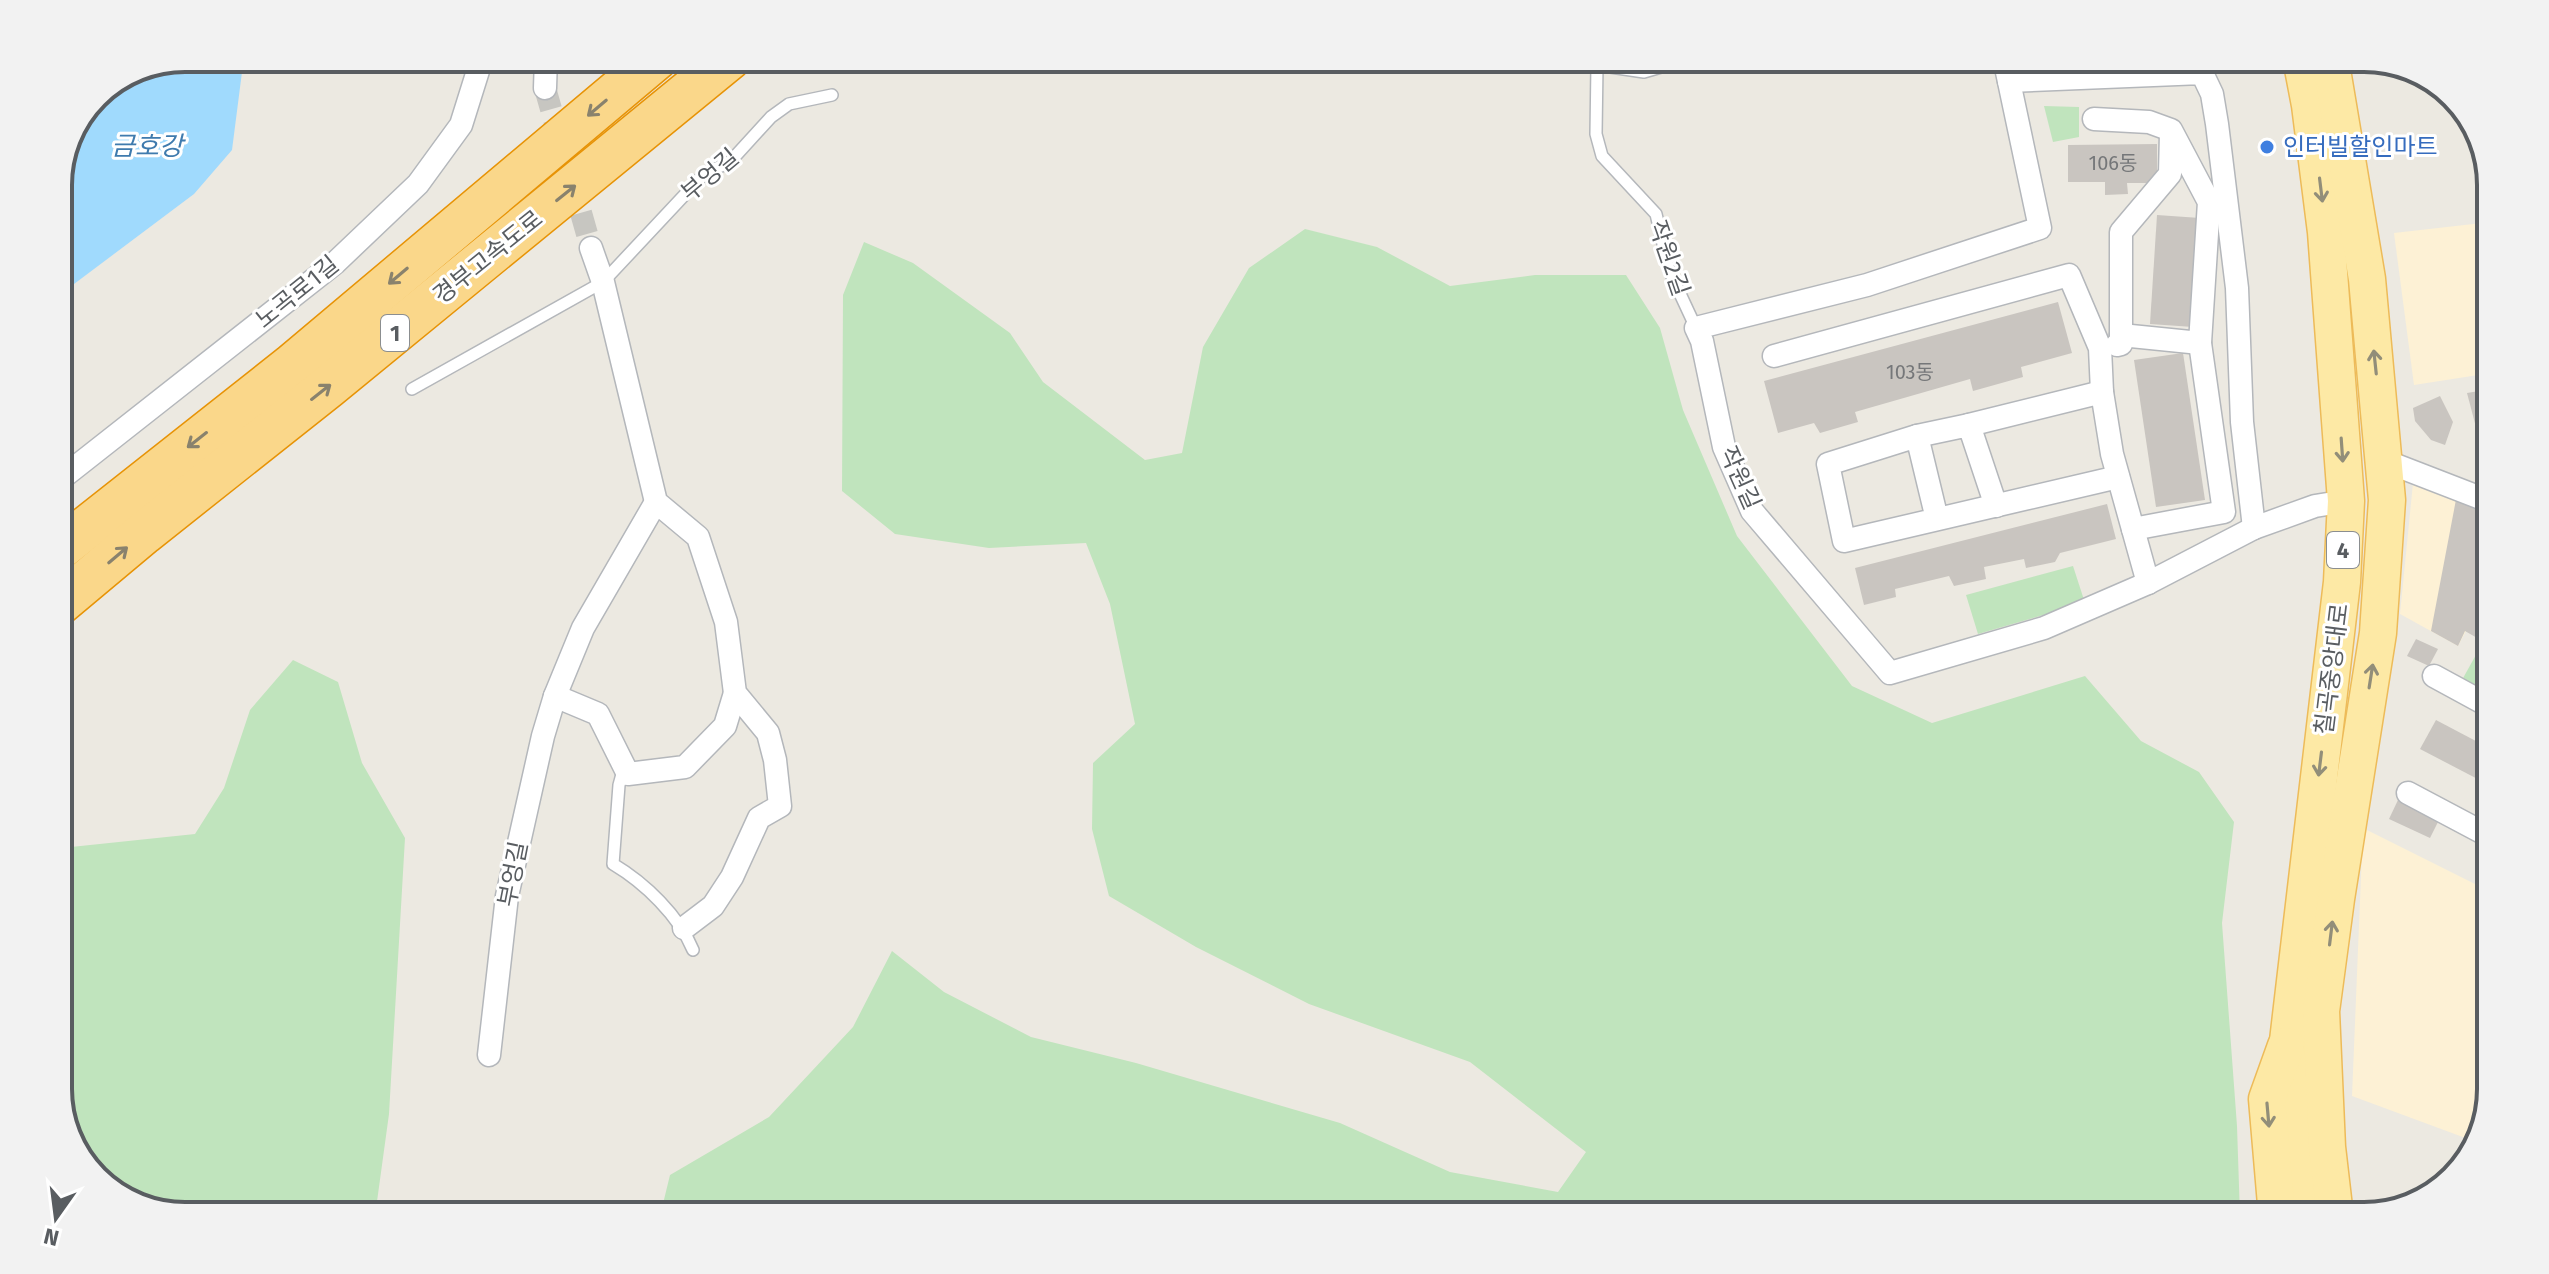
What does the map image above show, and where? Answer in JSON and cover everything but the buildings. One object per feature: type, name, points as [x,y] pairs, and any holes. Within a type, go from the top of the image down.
[{"type":"highway","name":"경부고속도로","points":[[72,539],[291,366],[640,72]]},
{"type":"highway","name":"경부고속도로","points":[[72,593],[713,72]]},
{"type":"main road","name":"칠곡중앙대로","points":[[2304,72],[2326,232],[2346,501],[2342,582],[2288,1041],[2310,1086]]},
{"type":"main road","name":"칠곡중앙대로","points":[[2310,1086],[2378,633],[2387,500],[2367,279],[2332,72]]},
{"type":"main road","points":[[2321,1011],[2352,1202]]},
{"type":"main road","points":[[2276,1202],[2267,1099],[2288,1041]]},
{"type":"main road","name":"4","points":[[2305,1202],[2310,1086]]},
{"type":"main road","name":"4","points":[[2310,1086],[2327,1147],[2333,1202]]},
{"type":"street","name":"노곡로1길","points":[[72,470],[335,263],[418,184],[461,125],[478,72]]},
{"type":"street","points":[[545,88],[546,72]]},
{"type":"street","points":[[1696,328],[1867,285],[2040,228],[2007,72]]},
{"type":"street","points":[[2009,81],[2202,73],[2212,94],[2217,124],[2237,288],[2242,422],[2254,528]]},
{"type":"street","points":[[2094,119],[2149,122],[2171,130],[2209,202],[2200,343],[2224,512],[2133,529]]},
{"type":"street","points":[[2100,348],[2121,344],[2121,232],[2170,174],[2171,130]]},
{"type":"street","points":[[555,696],[598,714],[628,774],[685,767],[725,726],[735,693],[726,622],[698,537],[656,502],[603,282],[591,248]]},
{"type":"street","points":[[1774,356],[2069,275],[2100,348],[2102,392],[2118,477],[2148,583]]},
{"type":"street","name":"작원길","points":[[1696,328],[1702,341],[1724,447],[1752,511],[1890,673],[2044,628],[2148,583],[2254,528],[2315,506],[2346,501]]},
{"type":"street","points":[[2121,335],[2200,343]]},
{"type":"street","points":[[2102,392],[1917,436],[1828,464],[1844,541],[2118,477]]},
{"type":"street","points":[[1969,425],[1996,506]]},
{"type":"street","points":[[1917,436],[1937,519]]},
{"type":"street","points":[[2385,461],[2477,497]]},
{"type":"street","name":"부엉길","points":[[489,1055],[507,896],[555,696],[583,628],[656,502]]},
{"type":"street","points":[[2434,676],[2477,699]]},
{"type":"street","points":[[684,928],[713,906],[732,877],[759,818],[780,806],[775,760],[768,733],[735,693]]},
{"type":"street","points":[[2408,793],[2477,830]]},
{"type":"lane","name":"작원2길","points":[[1597,72],[1596,134],[1602,156],[1656,214],[1669,270],[1696,328]]},
{"type":"lane","name":"부엉길","points":[[412,389],[603,282],[706,172],[729,163],[771,117],[789,104],[832,95]]},
{"type":"lane","points":[[624,766],[619,785],[613,864],[630,874],[684,928],[693,950]]},
{"type":"shaded area","points":[[2477,224],[2477,375],[2414,385],[2394,233]]},
{"type":"shaded area","points":[[2414,473],[2477,497],[2477,574],[2466,631],[2458,646],[2400,614]]},
{"type":"shaded area","points":[[2363,828],[2477,885],[2477,1089],[2473,1118],[2465,1138],[2352,1096]]},
{"type":"green space","points":[[2044,106],[2079,107],[2079,137],[2053,142]]},
{"type":"green space","points":[[1305,229],[1377,247],[1450,286],[1535,275],[1626,275],[1660,328],[1683,410],[1737,536],[1852,686],[1932,723],[2085,676],[2141,741],[2199,772],[2234,822],[2222,923],[2240,1202],[663,1202],[670,1175],[769,1117],[853,1027],[892,951],[944,992],[1031,1037],[1136,1063],[1340,1123],[1450,1172],[1558,1192],[1586,1152],[1470,1062],[1309,1004],[1196,947],[1109,896],[1092,829],[1093,763],[1135,724],[1110,604],[1086,543],[989,548],[895,534],[842,491],[843,295],[864,242],[913,263],[1010,333],[1043,382],[1145,460],[1182,453],[1203,347],[1249,268]]},
{"type":"green space","points":[[2073,566],[2085,603],[1978,634],[1966,595]]},
{"type":"green space","points":[[2477,653],[2477,688],[2462,680]]},
{"type":"green space","points":[[293,660],[338,682],[362,763],[405,838],[389,1114],[377,1202],[185,1202],[156,1198],[122,1183],[100,1164],[84,1139],[74,1111],[72,847],[195,834],[224,788],[250,710]]},
{"type":"water","name":"금호강","points":[[242,72],[232,150],[194,194],[72,286],[72,178],[76,156],[91,122],[122,91],[163,74]]},
{"type":"tunnel","points":[[545,88],[561,144]]},
{"type":"tunnel","points":[[572,181],[591,248]]},
{"type":"place","name":"인터빌할인마트","points":[[2267,147]]}]
